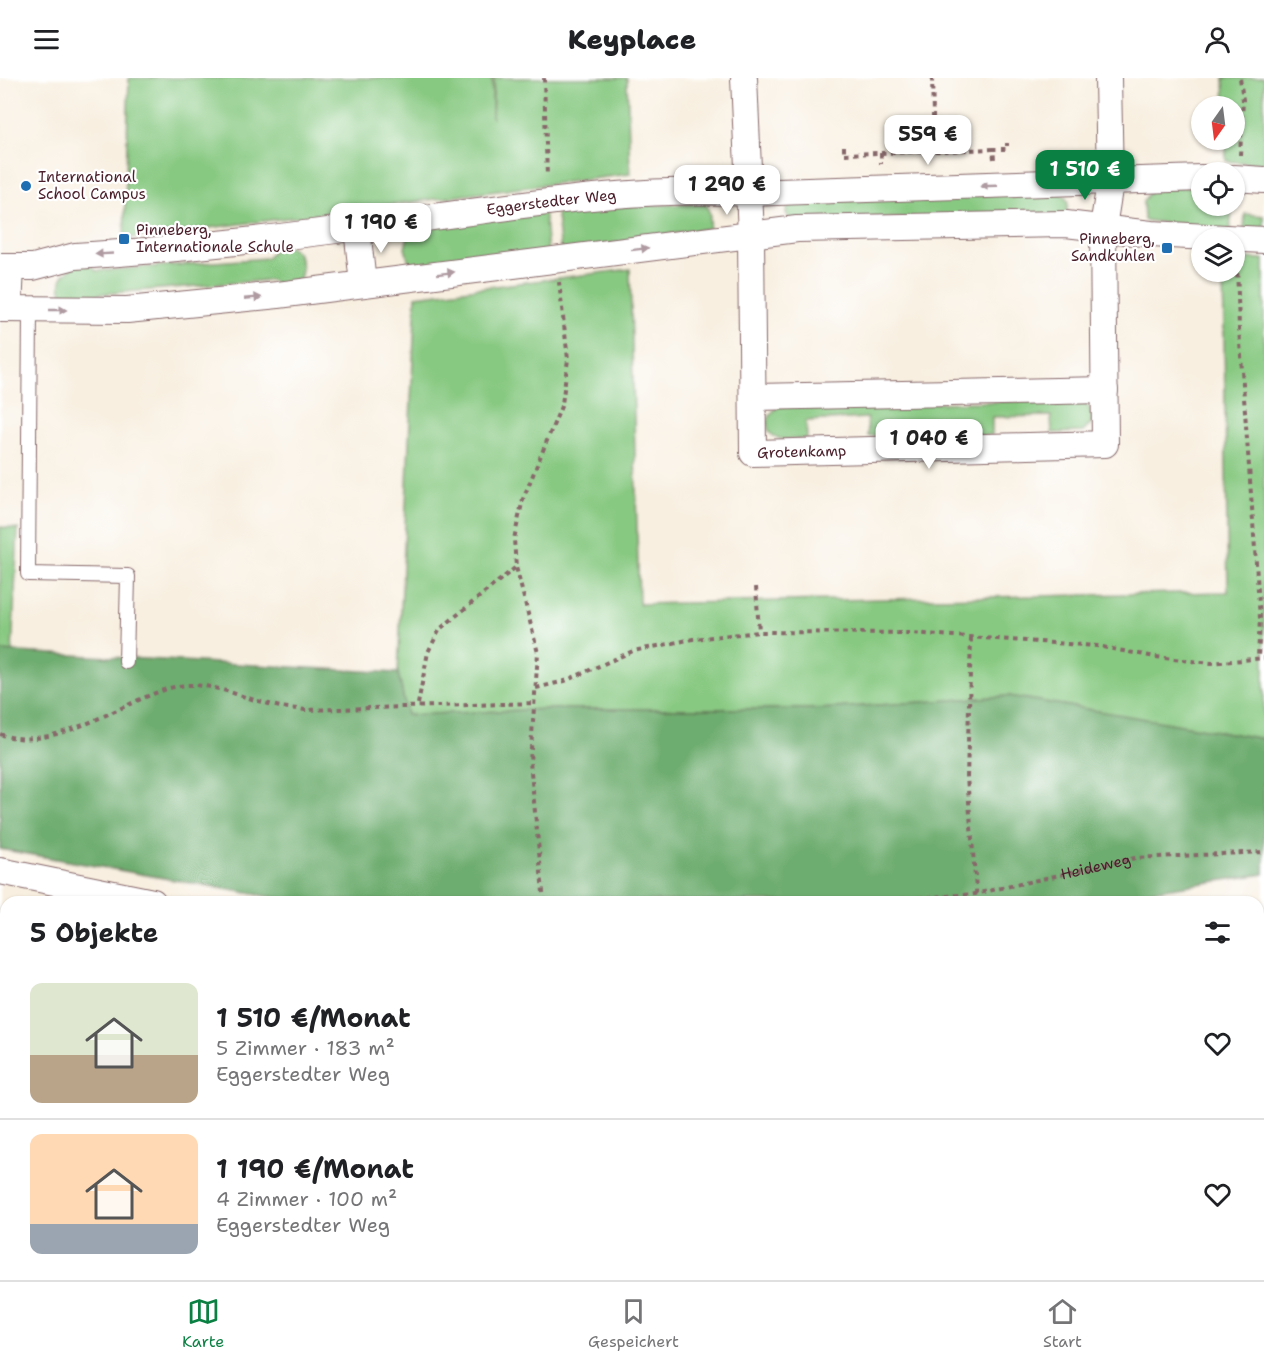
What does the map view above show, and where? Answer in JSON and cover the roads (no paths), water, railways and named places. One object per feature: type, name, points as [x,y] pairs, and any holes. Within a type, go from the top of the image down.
[{"type":"street","points":[[744,78],[750,235]]},
{"type":"street","points":[[1103,227],[1110,183],[1108,78]]},
{"type":"street","name":"Eggerstedter Weg","points":[[13,310],[6,267],[33,267],[75,256],[357,228],[549,201],[690,189],[747,193],[1110,183],[1161,177],[1191,178]]},
{"type":"street","points":[[1245,179],[1264,180]]},
{"type":"street","points":[[13,310],[127,310],[278,296],[808,228],[1066,224],[1151,234],[1264,240]]},
{"type":"street","name":"Grotenkamp","points":[[750,235],[753,453],[1105,444],[1103,227]]},
{"type":"street","points":[[357,228],[363,284]]},
{"type":"street","points":[[753,398],[1105,390]]},
{"type":"street","points":[[0,872],[122,896]]},
{"type":"lane","points":[[13,310],[28,574],[128,576],[126,662]]},
{"type":"place","name":"International School Campus","points":[[26,186]]},
{"type":"place","name":"Pinneberg, Internationale Schule","points":[[124,239]]},
{"type":"place","name":"Pinneberg, Sandkuhlen","points":[[1167,248]]}]
